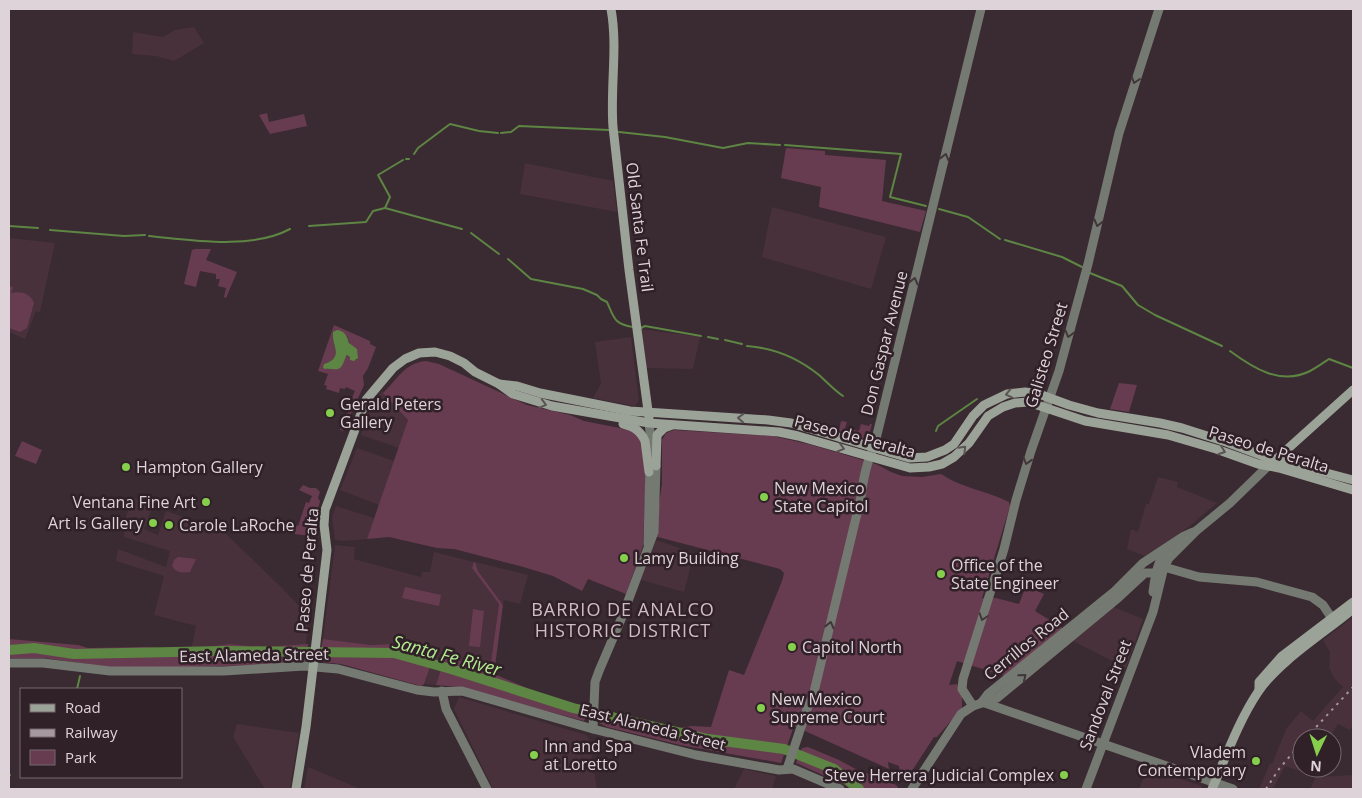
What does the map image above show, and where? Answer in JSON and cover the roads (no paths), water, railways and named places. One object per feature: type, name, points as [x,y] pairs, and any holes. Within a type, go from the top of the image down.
[{"type":"main road","name":"Old Santa Fe Trail","points":[[611,9],[613,34],[613,127],[649,424]]},
{"type":"main road","name":"Paseo de Peralta","points":[[296,789],[306,727],[327,550],[324,525],[325,510],[359,416],[370,393],[393,368],[412,354],[424,352],[442,353],[464,363],[475,372],[499,384],[513,394],[552,406],[649,424],[762,430],[798,436],[892,464],[918,469],[942,464],[954,457],[963,450],[981,424],[997,410],[1010,404],[1022,402],[1104,425],[1168,435],[1258,464],[1353,490]]},
{"type":"main road","name":"Paseo de Peralta","points":[[499,384],[518,386],[540,393],[614,408],[649,413],[782,422],[812,428],[909,458],[936,455],[954,444],[973,416],[984,405],[999,397],[1024,392],[1039,394],[1098,413],[1182,428],[1276,460],[1349,479]]},
{"type":"main road","name":"Cerrillos Road","points":[[1268,466],[1353,390]]},
{"type":"main road","points":[[1045,408],[1054,405],[1082,414],[1098,413]]},
{"type":"main road","points":[[577,411],[593,419],[637,429],[645,441],[652,469]]},
{"type":"main road","points":[[1104,425],[1122,423],[1138,426],[1146,421]]},
{"type":"main road","points":[[762,430],[768,427],[777,427],[782,422]]},
{"type":"main road","points":[[652,469],[657,435],[664,428],[673,425]]},
{"type":"main road","points":[[1142,430],[1150,426],[1182,428]]},
{"type":"main road","points":[[1168,435],[1178,434],[1194,439],[1204,436]]},
{"type":"main road","points":[[1294,443],[1292,454],[1300,462],[1349,479]]},
{"type":"main road","points":[[892,464],[895,470],[912,473],[928,473],[945,469]]},
{"type":"main road","points":[[1213,786],[1235,734],[1259,690],[1284,664],[1353,602]]},
{"type":"main road","points":[[1259,690],[1259,682],[1282,656],[1353,609]]},
{"type":"main road","points":[[1267,682],[1272,671],[1282,661],[1282,656]]},
{"type":"street","name":"Don Gaspar Avenue","points":[[788,765],[813,696],[869,457],[874,447],[981,9]]},
{"type":"street","name":"Galisteo Street","points":[[978,704],[962,689],[961,685],[1004,549],[1025,468],[1068,339],[1119,133],[1159,9]]},
{"type":"street","name":"Old Santa Fe Trail","points":[[593,726],[595,682],[648,547],[652,469],[649,424]]},
{"type":"street","name":"Cerrillos Road","points":[[1164,567],[1174,548],[1184,536],[1196,531],[1230,503],[1268,466]]},
{"type":"street","name":"Cerrillos Road","points":[[978,704],[1115,591],[1143,563],[1174,548]]},
{"type":"street","name":"Sandoval Street","points":[[1152,612],[1155,573],[1161,558],[1174,548]]},
{"type":"street","points":[[1164,567],[1200,577],[1257,582],[1315,598],[1323,605],[1334,621]]},
{"type":"street","name":"Sandoval Street","points":[[1086,789],[1152,612],[1164,567]]},
{"type":"street","name":"Cerrillos Road","points":[[978,704],[997,698],[1118,598],[1145,573],[1155,573]]},
{"type":"street","name":"East Alameda Street","points":[[9,663],[49,663],[100,671],[146,672],[224,671],[313,663],[417,690],[462,692],[696,755],[779,770],[788,765],[840,789]]},
{"type":"street","points":[[442,691],[446,708],[487,789]]},
{"type":"street","points":[[912,789],[961,714],[978,704],[1104,744],[1213,786],[1233,789]]},
{"type":"waterway","points":[[414,154],[418,148],[450,124],[479,131],[498,133]]},
{"type":"waterway","points":[[501,133],[511,132],[519,126],[609,130]]},
{"type":"waterway","points":[[619,132],[665,137],[723,148],[748,143],[780,145]]},
{"type":"waterway","points":[[785,145],[901,154],[890,197],[926,206]]},
{"type":"waterway","points":[[309,226],[366,222],[373,211],[385,208],[390,197],[378,175],[403,160]]},
{"type":"waterway","points":[[385,208],[462,229]]},
{"type":"waterway","points":[[939,209],[968,217],[1000,239]]},
{"type":"waterway","points":[[9,226],[38,228]]},
{"type":"waterway","points":[[149,236],[221,242],[257,240],[290,229]]},
{"type":"waterway","points":[[50,230],[124,236],[145,235]]},
{"type":"waterway","points":[[471,233],[499,254]]},
{"type":"waterway","points":[[1005,240],[1062,257],[1082,267]]},
{"type":"waterway","points":[[508,259],[531,279],[583,289],[597,295],[607,302],[618,322],[633,327]]},
{"type":"waterway","points":[[1090,273],[1122,286],[1138,305],[1155,315],[1222,346]]},
{"type":"waterway","points":[[641,328],[645,326],[701,336]]},
{"type":"waterway","points":[[708,337],[718,339]]},
{"type":"waterway","points":[[725,340],[742,344]]},
{"type":"waterway","points":[[747,346],[767,349],[794,359],[819,375],[843,396]]},
{"type":"waterway","points":[[1230,351],[1258,369],[1278,376],[1299,375],[1312,370],[1329,359],[1353,368]]},
{"type":"waterway","points":[[936,431],[938,426],[977,399]]},
{"type":"waterway","name":"Santa Fe River","points":[[9,650],[34,648],[74,654],[223,651],[394,653],[573,708],[708,739],[784,749],[834,769],[859,789]]},
{"type":"waterway","points":[[77,688],[80,676]]},
{"type":"railway","points":[[1315,728],[1353,687]]},
{"type":"railway","points":[[1266,789],[1292,754]]},
{"type":"place","name":"Gerald Peters Gallery","points":[[330,413]]},
{"type":"place","name":"Hampton Gallery","points":[[126,467]]},
{"type":"place","name":"New Mexico State Capitol","points":[[764,497]]},
{"type":"place","name":"Ventana Fine Art","points":[[206,502]]},
{"type":"place","name":"Art Is Gallery","points":[[153,523]]},
{"type":"place","name":"Carole LaRoche","points":[[169,525]]},
{"type":"place","name":"Lamy Building","points":[[624,558]]},
{"type":"place","name":"Office of the State Engineer","points":[[941,574]]},
{"type":"place","name":"Capitol North","points":[[792,647]]},
{"type":"place","name":"New Mexico Supreme Court","points":[[761,708]]},
{"type":"place","name":"Inn and Spa at Loretto","points":[[534,755]]},
{"type":"place","name":"Vladem Contemporary","points":[[1256,761]]},
{"type":"place","name":"Steve Herrera Judicial Complex","points":[[1064,775]]},
{"type":"district","name":"BARRIO DE ANALCO HISTORIC DISTRICT","points":[[623,619]]}]
